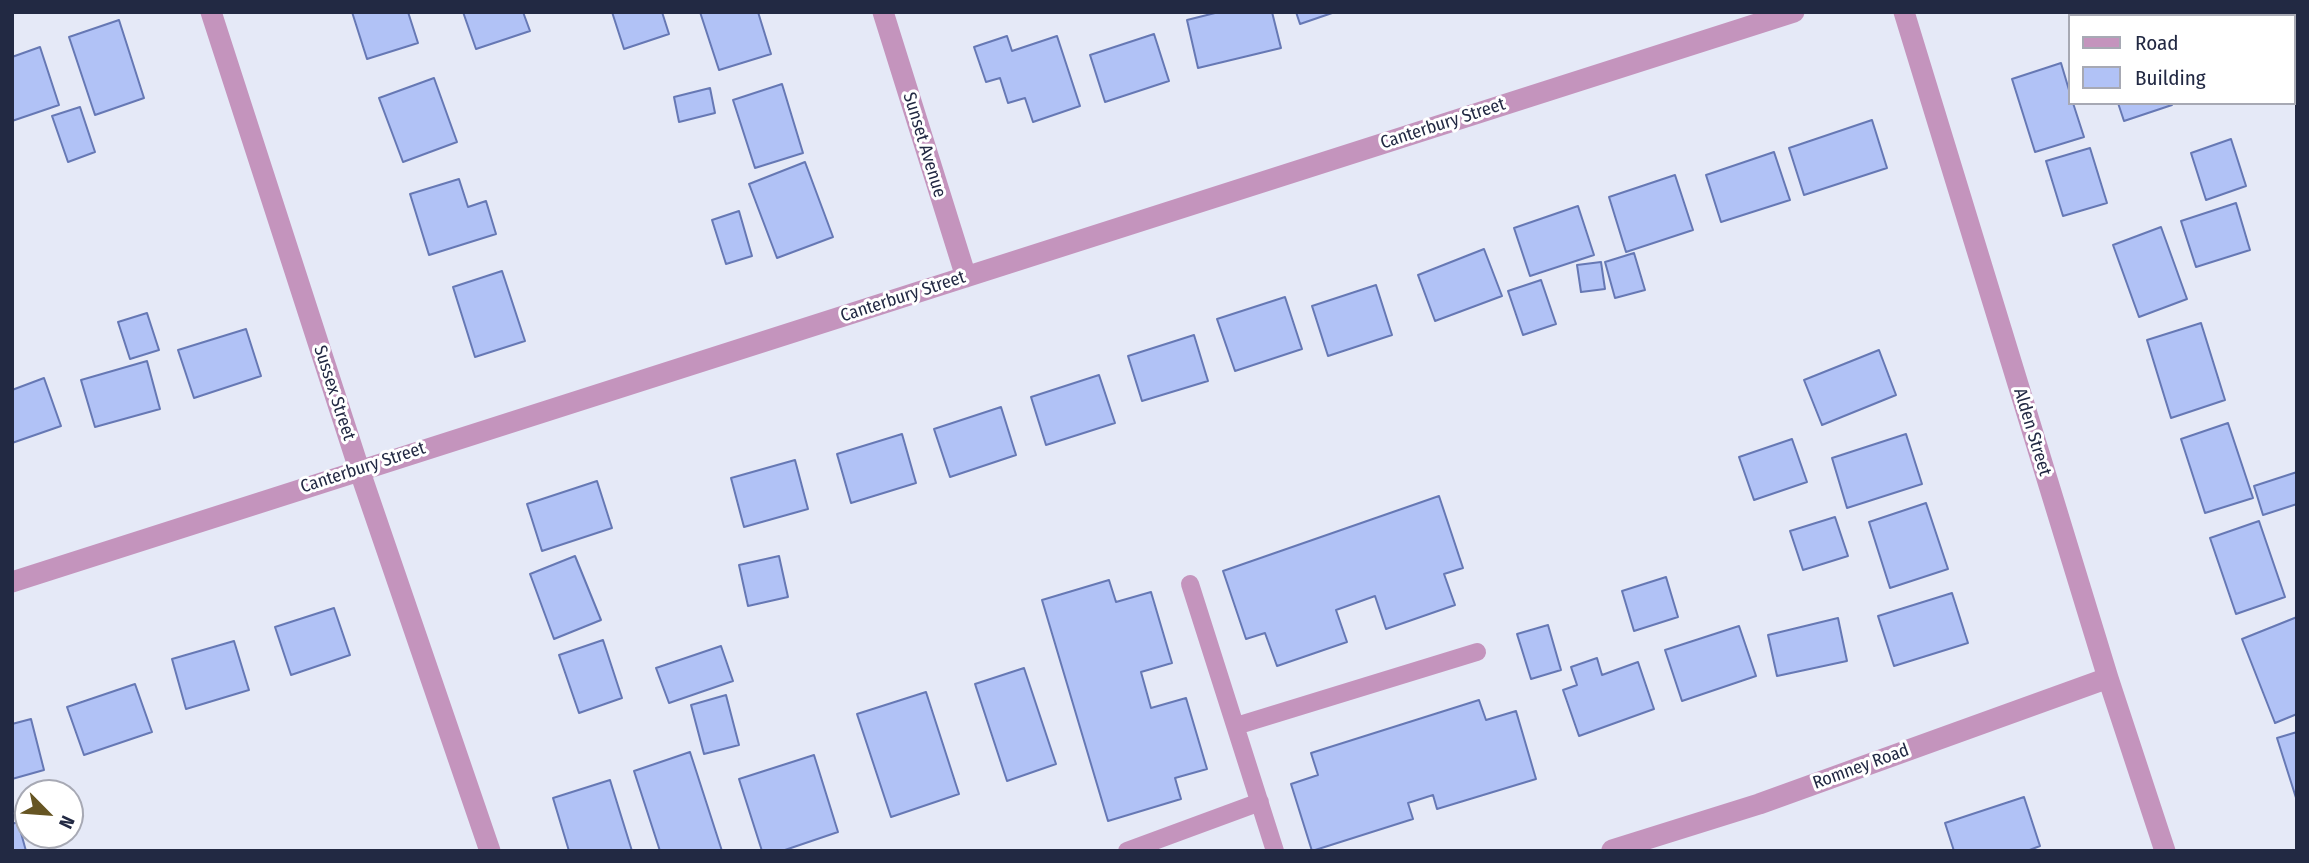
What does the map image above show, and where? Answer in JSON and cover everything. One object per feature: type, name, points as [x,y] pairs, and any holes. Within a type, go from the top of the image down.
[{"type":"street","name":"Sussex Street","points":[[211,12],[359,469],[490,851]]},
{"type":"street","name":"Sunset Avenue","points":[[883,12],[967,277]]},
{"type":"street","name":"Canterbury Street","points":[[12,582],[1794,12]]},
{"type":"street","name":"Alden Street","points":[[1904,12],[2108,678],[2165,851]]},
{"type":"street","name":"Romney Road","points":[[1612,850],[1759,804],[2108,678]]},
{"type":"lane","points":[[1190,584],[1275,851]]},
{"type":"lane","points":[[1236,726],[1477,652]]},
{"type":"lane","points":[[1128,851],[1260,802]]},
{"type":"building","points":[[352,12],[408,12],[418,43],[367,59]]},
{"type":"building","points":[[463,12],[523,12],[530,31],[476,49]]},
{"type":"building","points":[[612,12],[662,12],[669,34],[624,49]]},
{"type":"building","points":[[700,12],[758,12],[771,54],[719,70]]},
{"type":"building","points":[[1219,12],[1272,12],[1281,48],[1198,68],[1187,20]]},
{"type":"building","points":[[1296,12],[1335,12],[1300,24]]},
{"type":"building","points":[[2231,12],[2232,14],[2199,14]]},
{"type":"building","points":[[2249,12],[2297,12],[2297,46],[2295,14]]},
{"type":"building","points":[[119,20],[144,98],[95,115],[69,37]]},
{"type":"building","points":[[1154,34],[1169,81],[1105,102],[1090,55]]},
{"type":"building","points":[[1007,36],[1012,51],[1057,36],[1080,106],[1033,122],[1025,98],[1008,103],[1000,78],[986,82],[974,47]]},
{"type":"building","points":[[40,47],[59,105],[12,121],[12,57]]},
{"type":"building","points":[[2061,63],[2068,87],[2068,105],[2074,105],[2084,137],[2035,152],[2012,79]]},
{"type":"building","points":[[434,78],[457,142],[403,162],[379,98]]},
{"type":"building","points":[[782,84],[803,153],[755,168],[733,100]]},
{"type":"building","points":[[710,88],[715,113],[679,122],[674,97]]},
{"type":"building","points":[[2119,105],[2172,105],[2124,121]]},
{"type":"building","points":[[80,107],[95,152],[68,162],[52,116]]},
{"type":"building","points":[[1872,120],[1887,168],[1804,195],[1789,148]]},
{"type":"building","points":[[2231,139],[2246,186],[2206,200],[2191,153]]},
{"type":"building","points":[[2090,148],[2107,203],[2063,216],[2046,161]]},
{"type":"building","points":[[1774,152],[1790,200],[1721,222],[1706,175]]},
{"type":"building","points":[[805,162],[833,237],[777,258],[749,184]]},
{"type":"building","points":[[1675,175],[1693,230],[1626,252],[1609,197]]},
{"type":"building","points":[[459,179],[468,207],[486,201],[496,234],[429,255],[410,194]]},
{"type":"building","points":[[2236,203],[2250,250],[2196,267],[2181,221]]},
{"type":"building","points":[[1578,206],[1594,255],[1530,276],[1514,228]]},
{"type":"building","points":[[739,211],[752,256],[726,264],[712,220]]},
{"type":"building","points":[[2161,227],[2187,299],[2139,317],[2113,245]]},
{"type":"building","points":[[1484,249],[1502,296],[1435,321],[1418,275]]},
{"type":"building","points":[[1634,253],[1645,290],[1615,298],[1605,262]]},
{"type":"building","points":[[1601,262],[1605,289],[1581,292],[1577,265]]},
{"type":"building","points":[[502,271],[525,341],[475,357],[453,287]]},
{"type":"building","points":[[1541,280],[1556,324],[1523,335],[1508,291]]},
{"type":"building","points":[[1376,285],[1392,335],[1328,356],[1312,306]]},
{"type":"building","points":[[1285,297],[1302,349],[1235,371],[1217,319]]},
{"type":"building","points":[[147,313],[159,350],[130,359],[118,322]]},
{"type":"building","points":[[2201,323],[2225,400],[2171,418],[2147,340]]},
{"type":"building","points":[[246,329],[261,376],[194,398],[178,350]]},
{"type":"building","points":[[1194,335],[1208,381],[1142,401],[1128,356]]},
{"type":"building","points":[[1879,350],[1896,395],[1822,425],[1804,380]]},
{"type":"building","points":[[147,361],[160,409],[95,427],[81,380]]},
{"type":"building","points":[[1099,375],[1115,423],[1046,445],[1031,397]]},
{"type":"building","points":[[44,378],[61,426],[12,443],[12,390]]},
{"type":"building","points":[[1001,407],[1016,455],[950,477],[934,429]]},
{"type":"building","points":[[2228,423],[2253,498],[2205,513],[2181,439]]},
{"type":"building","points":[[902,434],[916,483],[851,503],[837,454]]},
{"type":"building","points":[[1906,434],[1922,484],[1847,508],[1832,458]]},
{"type":"building","points":[[1792,439],[1807,482],[1754,500],[1739,457]]},
{"type":"building","points":[[795,460],[808,509],[744,527],[731,478]]},
{"type":"building","points":[[2297,472],[2297,504],[2263,515],[2254,486]]},
{"type":"building","points":[[597,481],[612,528],[542,551],[527,504]]},
{"type":"building","points":[[1439,496],[1463,568],[1444,574],[1455,605],[1386,629],[1375,596],[1336,610],[1347,642],[1277,666],[1265,633],[1246,639],[1223,571]]},
{"type":"building","points":[[1926,503],[1948,569],[1890,588],[1869,522]]},
{"type":"building","points":[[1835,517],[1848,556],[1803,570],[1790,531]]},
{"type":"building","points":[[2259,521],[2285,597],[2236,614],[2210,538]]},
{"type":"building","points":[[575,556],[601,620],[554,639],[530,574]]},
{"type":"building","points":[[779,556],[788,597],[748,606],[739,565]]},
{"type":"building","points":[[1666,577],[1678,617],[1634,631],[1622,591]]},
{"type":"building","points":[[1109,580],[1116,602],[1151,592],[1172,663],[1141,672],[1151,708],[1186,698],[1207,769],[1175,778],[1181,799],[1108,821],[1042,600]]},
{"type":"building","points":[[1952,593],[1968,643],[1894,666],[1878,616]]},
{"type":"building","points":[[334,608],[350,655],[291,675],[275,627]]},
{"type":"building","points":[[2297,617],[2297,714],[2275,723],[2242,639]]},
{"type":"building","points":[[1838,618],[1847,661],[1777,676],[1768,635]]},
{"type":"building","points":[[1548,625],[1561,670],[1531,679],[1517,634]]},
{"type":"building","points":[[1739,626],[1756,676],[1682,701],[1665,650]]},
{"type":"building","points":[[603,640],[622,698],[579,713],[559,655]]},
{"type":"building","points":[[234,641],[249,690],[186,709],[172,659]]},
{"type":"building","points":[[721,646],[733,681],[669,703],[656,668]]},
{"type":"building","points":[[1597,658],[1602,675],[1638,662],[1654,709],[1579,736],[1563,690],[1577,685],[1571,667]]},
{"type":"building","points":[[1024,668],[1056,764],[1007,781],[975,684]]},
{"type":"building","points":[[135,684],[152,732],[84,755],[67,707]]},
{"type":"building","points":[[926,692],[959,794],[891,817],[857,714]]},
{"type":"building","points":[[726,695],[739,745],[704,754],[691,705]]},
{"type":"building","points":[[1479,700],[1486,720],[1516,711],[1536,779],[1437,809],[1433,795],[1408,803],[1413,819],[1312,851],[1291,784],[1318,775],[1311,753]]},
{"type":"building","points":[[31,719],[44,770],[12,779],[12,724]]},
{"type":"building","points":[[2297,732],[2297,801],[2277,738]]},
{"type":"building","points":[[690,752],[722,851],[660,851],[634,771]]},
{"type":"building","points":[[814,755],[838,832],[782,851],[762,851],[739,779]]},
{"type":"building","points":[[610,780],[632,851],[569,851],[553,798]]},
{"type":"building","points":[[2024,797],[2040,846],[2027,851],[1954,851],[1945,823]]},
{"type":"building","points":[[14,823],[14,849],[26,851],[12,851]]}]
